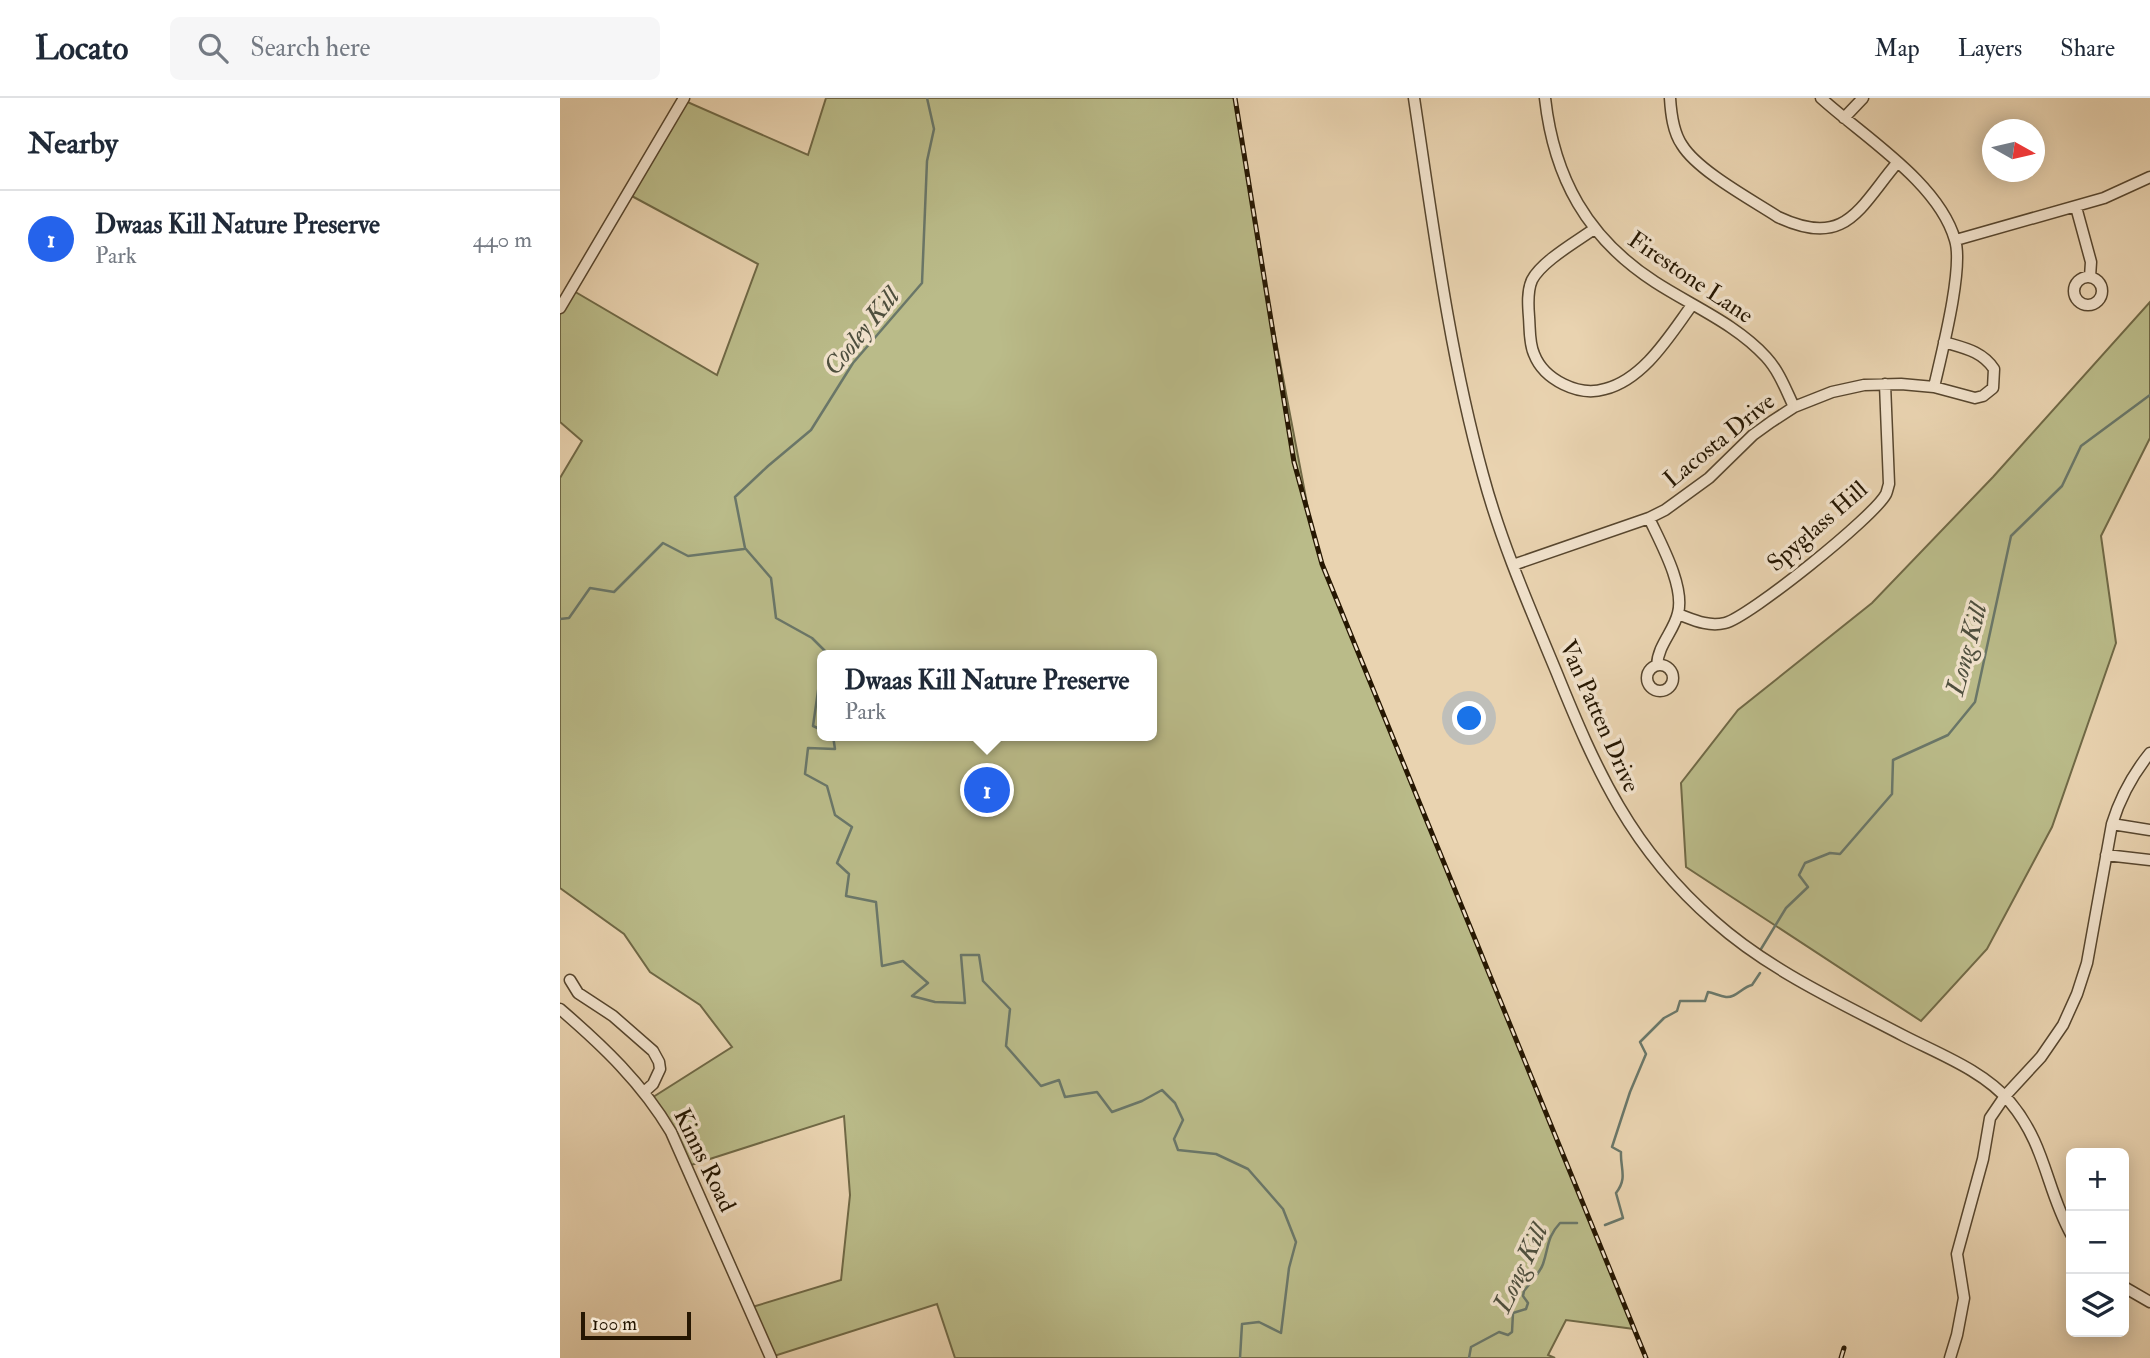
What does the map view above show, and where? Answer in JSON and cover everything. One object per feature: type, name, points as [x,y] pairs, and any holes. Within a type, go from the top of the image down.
[{"type":"street","points":[[560,308],[684,98]]},
{"type":"street","name":"Van Patten Drive","points":[[1414,98],[1452,346],[1483,476],[1526,601],[1591,757],[1633,832],[1677,886],[1718,925],[1753,952],[1832,999],[1973,1072],[2005,1096],[2025,1121],[2034,1138],[2066,1225]]},
{"type":"street","name":"Firestone Lane","points":[[1545,98],[1548,126],[1560,168],[1580,209],[1594,229],[1617,254],[1653,281],[1740,334],[1765,356],[1781,378],[1794,407]]},
{"type":"street","points":[[1670,98],[1674,126],[1682,145],[1695,160],[1769,211],[1793,224],[1814,229],[1842,225],[1866,204],[1897,163]]},
{"type":"street","points":[[1821,98],[1897,163],[1934,199],[1955,240],[1956,269],[1934,387]]},
{"type":"street","points":[[1844,118],[1863,98]]},
{"type":"street","points":[[1955,240],[2104,198],[2150,177]]},
{"type":"street","points":[[2076,207],[2091,262],[2090,277]]},
{"type":"street","points":[[1594,229],[1556,256],[1531,283],[1528,308],[1534,355],[1550,377],[1558,383],[1597,391],[1618,384],[1660,350],[1692,305]]},
{"type":"street","name":"Lacosta Drive","points":[[1513,565],[1665,510],[1709,478],[1752,435],[1794,407],[1832,391],[1885,384],[1934,387],[1975,398],[1989,392],[1995,379],[1994,369],[1984,357],[1977,352],[1944,342]]},
{"type":"street","name":"Spyglass Hill","points":[[1678,614],[1707,624],[1723,624],[1735,620],[1790,580],[1871,512],[1885,496],[1889,484],[1885,384]]},
{"type":"street","points":[[1649,518],[1677,585],[1678,614],[1657,664]]},
{"type":"street","points":[[1950,1358],[1964,1298],[1957,1254],[1983,1159],[1990,1118],[2005,1096],[2041,1057],[2063,1025],[2077,994],[2087,963],[2117,806],[2150,753]]},
{"type":"street","points":[[2112,824],[2150,830]]},
{"type":"street","points":[[2106,855],[2150,860]]},
{"type":"street","points":[[570,979],[578,993],[614,1016],[653,1051],[660,1069],[653,1084],[644,1092]]},
{"type":"street","name":"Kinns Road","points":[[560,1009],[620,1063],[671,1132],[692,1174],[771,1358]]},
{"type":"street","points":[[2129,1290],[2150,1303]]},
{"type":"green space","points":[[826,98],[1235,98],[1259,252],[1314,540],[1373,692],[1634,1329],[1566,1320],[1548,1355],[1555,1358],[955,1358],[937,1304],[771,1357],[749,1308],[841,1280],[850,1195],[844,1116],[688,1166],[650,1099],[732,1047],[700,1005],[650,972],[624,934],[560,888],[560,478],[582,441],[560,422],[560,307],[572,290],[717,375],[758,264],[628,194],[683,100],[808,155]]},
{"type":"green space","points":[[2150,302],[2150,438],[2101,536],[2116,643],[2052,827],[1987,949],[1921,1021],[1686,867],[1681,783],[1738,710],[1872,603],[1993,477]]},
{"type":"waterway","name":"Cooley Kill","points":[[824,650],[812,638],[776,618],[771,578],[745,548],[735,497],[811,430],[853,363],[922,283],[927,161],[934,129],[927,98]]},
{"type":"waterway","name":"Long Kill","points":[[1761,949],[1786,908],[1808,887],[1799,875],[1805,863],[1830,853],[1840,854],[1892,794],[1893,760],[1948,735],[1975,702],[2011,536],[2062,486],[2081,446],[2150,395]]},
{"type":"waterway","points":[[560,619],[569,618],[590,588],[614,592],[663,543],[688,556],[744,549]]},
{"type":"waterway","points":[[817,698],[813,726],[817,728]]},
{"type":"waterway","points":[[834,741],[835,749],[808,748],[805,774],[827,786],[835,815],[852,827],[837,863],[849,874],[846,896],[876,902],[882,966],[903,961],[928,983],[912,996],[935,1002],[965,1003],[961,955],[979,955],[983,981],[1010,1009],[1006,1046],[1041,1086],[1059,1080],[1065,1097],[1097,1092],[1112,1112],[1162,1090],[1175,1103],[1183,1120],[1174,1139],[1178,1150],[1216,1154],[1248,1169],[1283,1209],[1296,1242],[1289,1268],[1281,1333],[1259,1322],[1242,1324],[1240,1358]]},
{"type":"waterway","name":"Long Kill","points":[[1605,1225],[1623,1218],[1616,1193],[1623,1178],[1621,1152],[1612,1147],[1646,1054],[1640,1042],[1664,1018],[1677,1011],[1680,1001],[1705,1001],[1708,992],[1733,996],[1752,985],[1760,973]]},
{"type":"waterway","name":"Long Kill","points":[[1469,1358],[1471,1347],[1499,1332],[1508,1335],[1512,1332],[1513,1313],[1526,1309],[1528,1303],[1523,1296],[1524,1291],[1542,1267],[1553,1233],[1560,1223],[1577,1223]]},
{"type":"railway","points":[[1235,98],[1294,462],[1322,564],[1646,1358]]},
{"type":"railway","points":[[1841,1358],[1844,1348]]},
{"type":"place","name":"Dwaas Kill Nature Preserve","points":[[987,790]]}]
